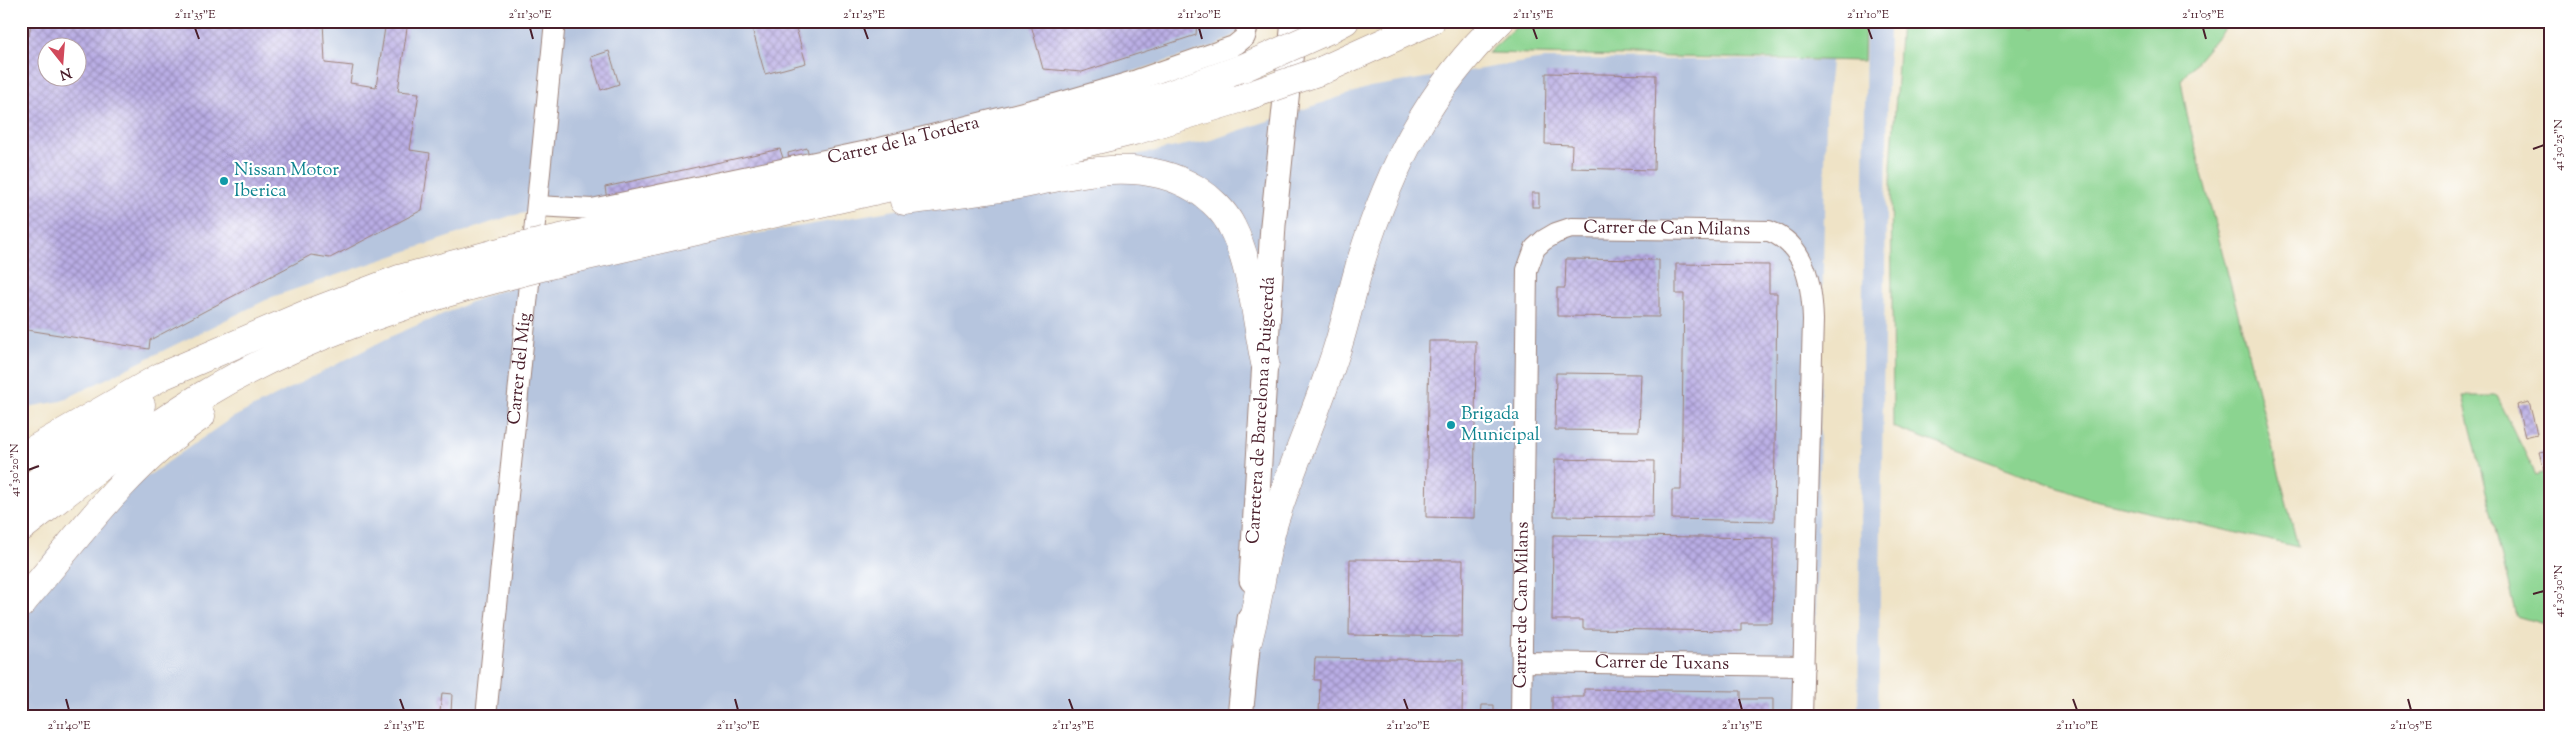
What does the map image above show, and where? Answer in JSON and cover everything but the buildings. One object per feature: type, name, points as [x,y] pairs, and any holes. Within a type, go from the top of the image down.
[{"type":"highway","points":[[739,222],[1134,131],[1239,99],[1323,70],[1431,21]]},
{"type":"highway","points":[[1248,641],[1275,521],[1336,353],[1361,262],[1385,191],[1402,151],[1438,93],[1476,45],[1500,21]]},
{"type":"highway","points":[[21,457],[135,390],[335,302],[399,279],[507,263],[1041,131],[1168,94],[1243,68],[1336,26]]},
{"type":"highway","points":[[569,248],[739,222],[966,194],[1108,169],[1152,170],[1172,176],[1205,195],[1232,226],[1247,275],[1265,363]]},
{"type":"highway","points":[[21,528],[118,453],[173,415],[259,366],[320,337],[411,303],[507,263]]},
{"type":"highway","points":[[21,494],[94,438],[152,398],[208,363],[270,331]]},
{"type":"highway","points":[[21,604],[109,499],[174,436],[320,337]]},
{"type":"main road","name":"Carretera de Barcelona a Puigcerdá","points":[[1240,717],[1248,641],[1273,225],[1287,104],[1294,21]]},
{"type":"street","name":"Carrer del Mig","points":[[486,717],[555,21]]},
{"type":"street","name":"Carrer de la Tordera","points":[[537,206],[592,209],[872,150],[1045,106],[1137,80],[1234,46],[1245,37],[1249,21]]},
{"type":"street","name":"Carrer de Can Milans","points":[[1521,717],[1527,270],[1535,248],[1544,240],[1556,232],[1588,227],[1769,231],[1782,236],[1800,257],[1810,286],[1813,320],[1802,717]]},
{"type":"street","name":"Carrer de Tuxans","points":[[1522,662],[1804,666]]},
{"type":"shaded area","points":[[21,21],[1256,21],[1218,45],[1036,102],[810,158],[510,216],[272,297],[61,401],[21,410]]},
{"type":"shaded area","points":[[1866,21],[1889,21],[1878,717],[1858,717]]},
{"type":"shaded area","points":[[1543,59],[1831,61],[1826,116],[1814,717],[21,717],[21,588],[60,537],[230,419],[392,336],[492,293],[627,256],[1088,177],[1090,164],[1211,140],[1370,87]]},
{"type":"green space","points":[[1523,21],[1865,21],[1864,61],[1488,53]]},
{"type":"green space","points":[[1901,21],[2022,21],[2035,28],[2038,21],[2231,21],[2181,80],[2187,115],[2298,547],[2091,499],[1893,427],[1891,167]]},
{"type":"green space","points":[[2463,396],[2497,396],[2536,475],[2549,471],[2551,480],[2551,626],[2516,616]]},
{"type":"place","name":"Nissan Motor Iberica","points":[[224,181]]},
{"type":"place","name":"Brigada Municipal","points":[[1451,425]]}]
